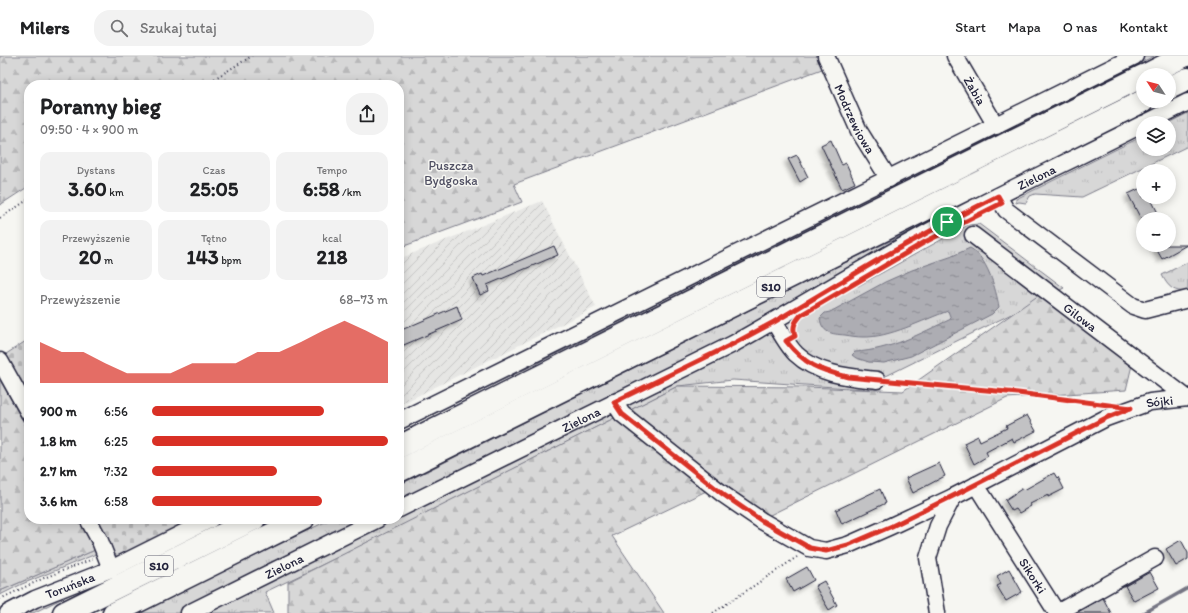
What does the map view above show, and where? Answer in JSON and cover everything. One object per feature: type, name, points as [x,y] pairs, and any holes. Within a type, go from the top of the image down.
[{"type":"highway","points":[[1160,68],[1184,56]]},
{"type":"highway","name":"S10","points":[[404,445],[1136,79]]},
{"type":"highway","points":[[1176,85],[1188,79]]},
{"type":"highway","name":"S10","points":[[404,469],[1136,104]]},
{"type":"highway","name":"S10","points":[[64,613],[244,524]]},
{"type":"highway","name":"S10","points":[[114,613],[293,524]]},
{"type":"street","name":"Modrzewiowa","points":[[826,56],[859,131],[888,179]]},
{"type":"street","name":"Żabia","points":[[954,56],[996,126]]},
{"type":"street","points":[[404,420],[1135,56]]},
{"type":"street","points":[[1160,116],[1188,102]]},
{"type":"street","name":"Zielona","points":[[404,507],[733,344],[774,322],[890,253],[947,222],[1136,127]]},
{"type":"street","points":[[998,196],[1006,210],[1134,306],[1145,310],[1188,299]]},
{"type":"street","name":"Gilowa","points":[[973,235],[1188,398]]},
{"type":"street","points":[[774,322],[796,355],[809,364],[824,372],[848,377],[877,380]]},
{"type":"street","points":[[0,361],[24,404]]},
{"type":"street","name":"Sójki","points":[[614,402],[622,414],[724,495],[762,521],[810,548],[826,551],[848,545],[953,496],[1106,418],[1150,402],[1188,398]]},
{"type":"street","name":"Sikorki","points":[[976,485],[1057,613],[1154,558]]},
{"type":"street","points":[[937,613],[928,558],[938,526],[953,496]]},
{"type":"street","points":[[91,524],[100,541],[108,561],[199,524]]},
{"type":"street","name":"Zielona","points":[[189,613],[368,524]]},
{"type":"street","name":"Toruńska","points":[[8,613],[108,561]]},
{"type":"path","points":[[212,80],[252,56]]},
{"type":"path","points":[[0,218],[24,202]]},
{"type":"path","points":[[877,380],[1018,393],[1131,408]]},
{"type":"path","points":[[713,613],[810,548]]},
{"type":"path","points":[[0,599],[44,578],[108,561]]},
{"type":"shaded area","points":[[542,201],[596,307],[404,403],[404,257]]},
{"type":"green space","name":"Puszcza Bydgoska","points":[[0,56],[826,56],[830,66],[514,184],[522,202],[404,246],[404,80],[24,80],[24,189],[0,205]]},
{"type":"green space","points":[[1144,56],[1154,56],[967,148],[681,293],[404,429],[404,425]]},
{"type":"green space","points":[[1188,113],[1188,146],[1176,152],[1176,119]]},
{"type":"green space","points":[[1136,139],[1136,156],[1167,156],[1151,164],[1136,164],[1136,171],[1082,197],[1035,194],[1030,196],[1026,203],[1016,203],[1016,199]]},
{"type":"green space","points":[[934,220],[845,269],[858,286],[968,225],[979,224],[1064,288],[884,377],[863,389],[733,380],[678,386],[351,551],[265,592],[274,613],[139,613],[321,524],[404,524],[404,482],[813,278]]},
{"type":"green space","points":[[1188,262],[1188,291],[1175,290],[1169,286],[1162,275]]},
{"type":"green space","points":[[1039,295],[1132,365],[1126,390],[1007,398],[768,516],[723,483],[612,536],[664,613],[288,613],[288,582],[678,386],[806,387],[903,391]]},
{"type":"green space","points":[[24,342],[24,392],[3,356]]},
{"type":"green space","points":[[0,380],[24,423],[24,524],[81,524],[95,550],[0,591]]},
{"type":"green space","points":[[96,524],[185,524],[113,559]]},
{"type":"green space","points":[[204,524],[211,524],[33,613],[17,613]]},
{"type":"green space","points":[[95,550],[96,554],[22,584],[0,595],[0,591]]},
{"type":"water","points":[[970,248],[976,252],[986,266],[996,291],[999,307],[992,314],[911,356],[884,363],[869,362],[856,358],[852,355],[855,352],[868,351],[893,345],[916,336],[951,319],[948,311],[895,332],[873,337],[835,334],[828,332],[823,327],[820,318],[825,313],[830,312],[885,282]]},
{"type":"building","points":[[831,140],[842,165],[846,163],[855,183],[842,189],[821,145]]},
{"type":"building","points":[[797,155],[808,177],[800,182],[788,159]]},
{"type":"building","points":[[1136,190],[1136,204],[1154,204],[1158,212],[1137,212],[1128,194]]},
{"type":"building","points":[[1176,245],[1187,245],[1176,251]]},
{"type":"building","points":[[554,246],[558,255],[487,285],[489,291],[480,295],[473,278],[482,274],[483,276]]},
{"type":"building","points":[[1158,252],[1174,252],[1162,259]]},
{"type":"building","points":[[457,306],[462,320],[404,345],[404,329]]},
{"type":"building","points":[[1027,415],[1036,431],[1014,442],[1012,438],[986,452],[988,456],[974,464],[964,443],[978,436],[980,441],[1007,428],[1006,426]]},
{"type":"building","points":[[939,463],[945,476],[913,493],[906,478]]},
{"type":"building","points":[[1054,473],[1057,478],[1058,477],[1064,489],[1030,504],[1031,506],[1019,513],[1016,509],[1012,511],[1005,500],[1023,488],[1024,490]]},
{"type":"building","points":[[880,489],[886,503],[842,524],[836,510]]},
{"type":"building","points":[[1181,540],[1188,553],[1188,559],[1176,566],[1166,549]]},
{"type":"building","points":[[807,567],[814,580],[793,592],[786,579]]},
{"type":"building","points":[[1009,569],[1022,592],[1006,601],[997,586],[1001,584],[997,576]]},
{"type":"building","points":[[1150,572],[1159,588],[1134,601],[1125,586]]},
{"type":"building","points":[[824,581],[837,605],[829,610],[815,586]]},
{"type":"building","points":[[1103,598],[1111,613],[1076,613]]},
{"type":"waterway","points":[[1144,613],[1188,588]]},
{"type":"route","points":[[998,196],[1002,203],[925,242],[801,315],[795,323],[793,329],[795,336],[786,341],[796,355],[824,372],[848,377],[1018,393],[1131,408],[1106,418],[892,526],[848,545],[826,551],[810,548],[762,521],[724,495],[622,414],[614,402],[733,344],[774,322],[883,257],[947,222],[998,196]]}]
